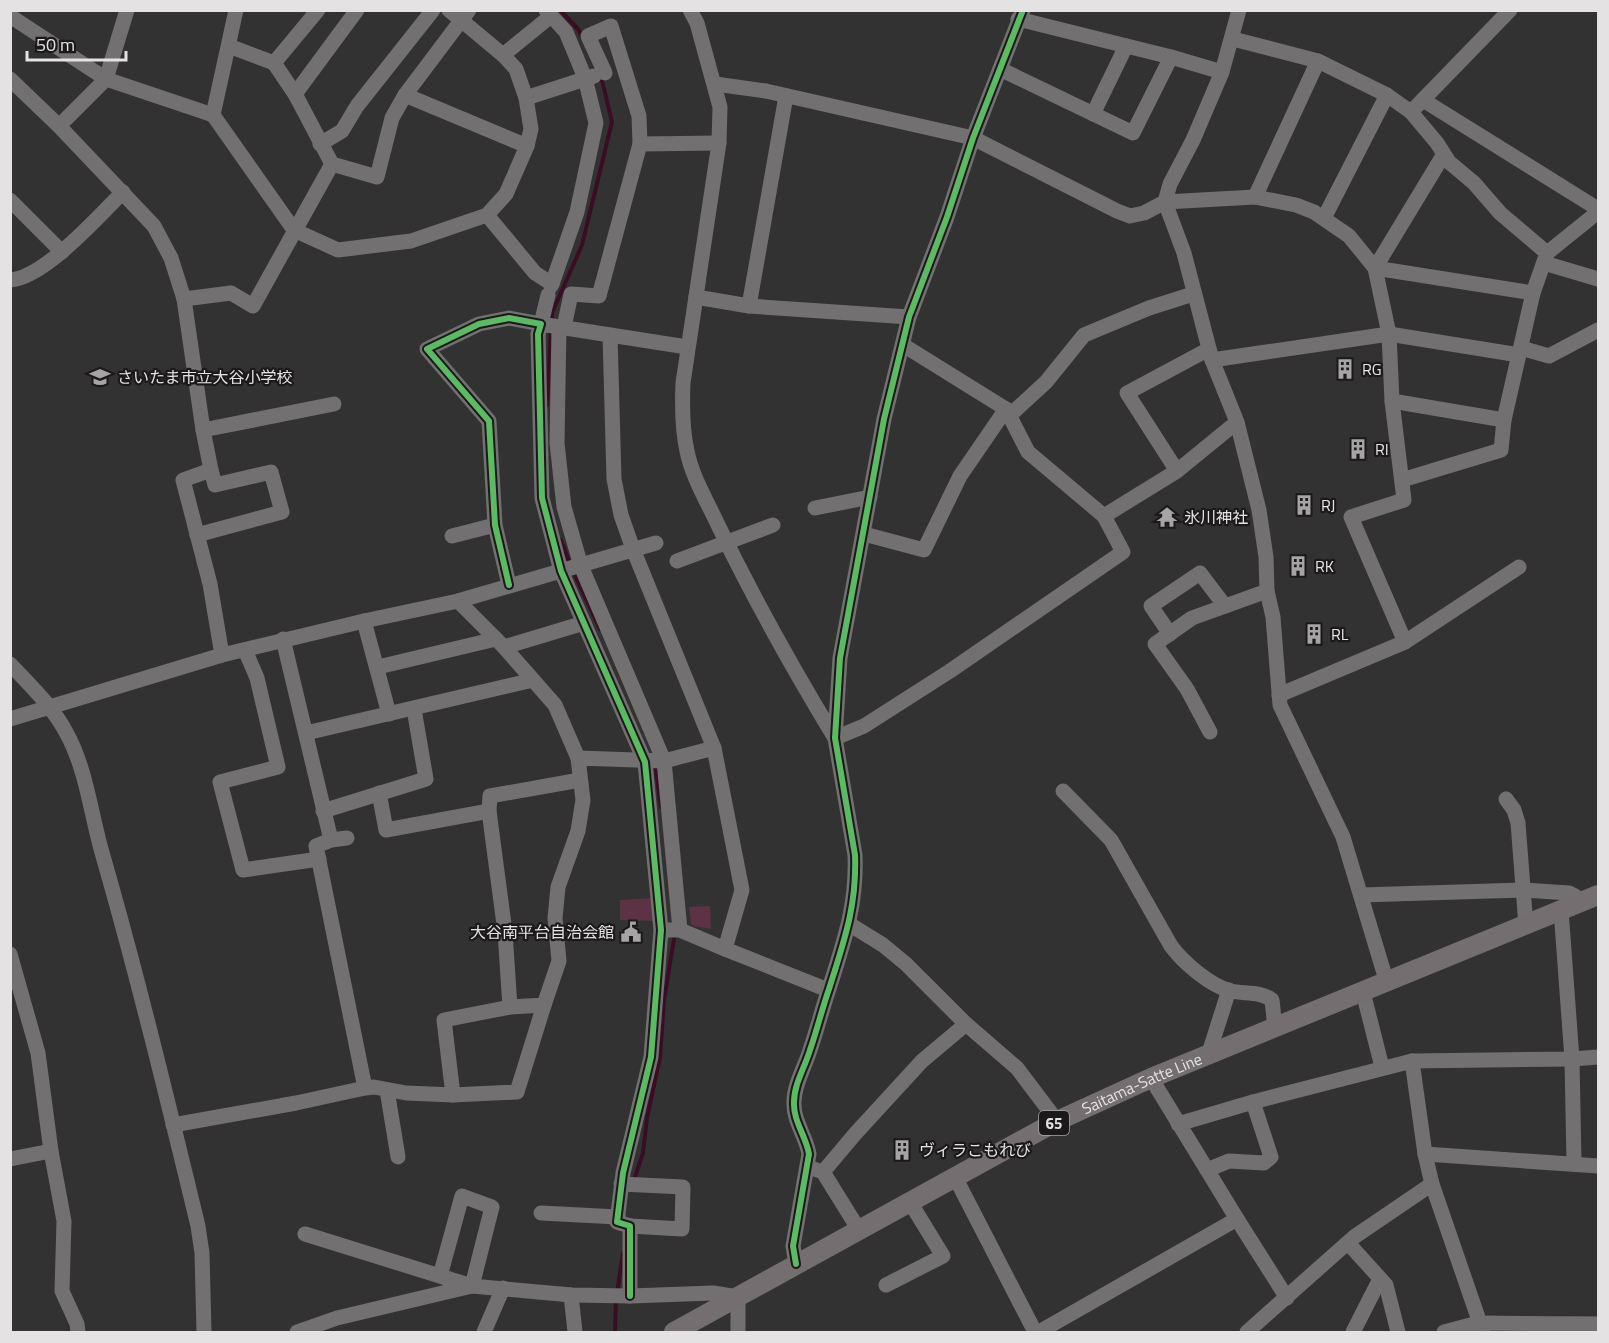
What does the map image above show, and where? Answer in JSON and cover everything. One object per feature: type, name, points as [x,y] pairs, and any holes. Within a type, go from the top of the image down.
[{"type":"main road","name":"Saitama-Satte Line","points":[[674,1332],[1057,1121],[1151,1078],[1599,895]]},
{"type":"street","points":[[59,126],[106,79],[127,10]]},
{"type":"street","points":[[213,115],[236,10]]},
{"type":"street","points":[[274,63],[318,10]]},
{"type":"street","points":[[295,94],[357,10]]},
{"type":"street","points":[[320,144],[342,131],[357,106],[433,10]]},
{"type":"street","points":[[690,10],[697,23],[720,107],[719,143],[687,347],[682,412],[687,453],[701,490],[726,542],[794,670],[836,738]]},
{"type":"street","points":[[1239,10],[1233,39],[1222,72],[1193,140],[1170,183],[1165,202],[1184,253],[1211,355],[1237,422],[1259,510],[1266,557],[1267,591],[1273,618],[1281,705],[1343,837],[1387,983]]},
{"type":"street","points":[[1411,112],[1510,10]]},
{"type":"street","points":[[10,16],[106,79],[213,115],[294,230],[338,250],[411,241],[487,214],[506,194],[531,129],[526,98],[516,69],[460,13],[392,118],[377,177],[332,164],[295,94],[274,63],[229,46]]},
{"type":"street","points":[[503,55],[548,13],[566,32],[598,75]]},
{"type":"street","points":[[796,1264],[793,1246],[808,1168],[808,1145],[797,1120],[794,1102],[796,1085],[810,1052],[849,924],[856,875],[855,855],[836,738],[840,657],[884,419],[909,317],[1020,15],[1222,72]]},
{"type":"street","points":[[621,1184],[683,1187],[682,1229],[630,1227],[617,1222],[621,1184],[651,1057],[673,930],[655,761],[572,568],[542,498],[538,334],[553,326],[571,294],[599,296],[640,144],[639,116],[626,67],[611,26],[588,36],[598,75],[596,123],[577,212],[551,288],[553,326],[557,443],[572,568],[584,622],[655,761]]},
{"type":"street","points":[[1233,39],[1318,61],[1387,95],[1411,112],[1437,143],[1449,162],[1474,183],[1500,213],[1546,258],[1599,279]]},
{"type":"street","points":[[1093,114],[1126,46]]},
{"type":"street","points":[[1000,69],[1133,133],[1171,57]]},
{"type":"street","points":[[1255,197],[1318,61]]},
{"type":"street","points":[[526,98],[626,67]]},
{"type":"street","points":[[10,79],[59,126],[154,226],[171,258],[184,299],[203,430],[215,485],[271,472],[282,512],[197,535]]},
{"type":"street","points":[[715,84],[786,96],[973,138],[1130,216],[1144,213],[1165,202],[1255,197],[1296,205],[1324,218],[1349,237],[1375,268],[1389,334],[1392,401],[1404,500],[1351,517],[1405,642]]},
{"type":"street","points":[[405,95],[526,146]]},
{"type":"street","points":[[1324,218],[1387,95]]},
{"type":"street","points":[[749,306],[786,96]]},
{"type":"street","points":[[1402,480],[1501,450],[1504,420],[1533,293],[1546,258],[1599,211],[1422,100]]},
{"type":"street","points":[[640,144],[719,143]]},
{"type":"street","points":[[1375,268],[1443,154]]},
{"type":"street","points":[[184,299],[231,293],[253,306],[332,164]]},
{"type":"street","points":[[10,280],[21,279],[62,252],[123,192]]},
{"type":"street","points":[[10,200],[62,252]]},
{"type":"street","points":[[487,214],[535,273],[551,288]]},
{"type":"street","points":[[1375,268],[1533,293]]},
{"type":"street","points":[[864,534],[924,549],[960,476],[1007,412],[1046,382],[1084,335],[1149,308],[1193,294]]},
{"type":"street","points":[[696,297],[749,306],[909,317]]},
{"type":"street","points":[[509,585],[495,525],[489,421],[427,349],[479,324],[510,318],[687,347]]},
{"type":"street","points":[[1177,471],[1127,393],[1211,355],[1389,334],[1549,356],[1599,330]]},
{"type":"street","points":[[610,335],[614,479],[621,515],[714,748],[742,890],[725,949]]},
{"type":"street","points":[[836,738],[864,726],[950,671],[1123,552],[1104,516],[1028,452],[1007,412],[903,345]]},
{"type":"street","points":[[1392,401],[1504,420]]},
{"type":"street","points":[[203,430],[334,404]]},
{"type":"street","points":[[1104,516],[1177,471],[1237,422]]},
{"type":"street","points":[[211,470],[183,480],[210,584],[222,655]]},
{"type":"street","points":[[815,508],[870,497]]},
{"type":"street","points":[[452,536],[495,525]]},
{"type":"street","points":[[678,561],[773,525]]},
{"type":"street","points":[[10,719],[222,655],[283,639],[458,601],[656,543]]},
{"type":"street","points":[[1279,695],[1405,642],[1519,567]]},
{"type":"street","points":[[1170,634],[1151,606],[1200,573],[1225,606]]},
{"type":"street","points":[[1210,732],[1187,689],[1155,644],[1192,618],[1267,591]]},
{"type":"street","points":[[173,1125],[365,1088],[453,1095],[517,1092],[559,961],[555,918],[558,887],[578,831],[584,800],[578,758],[555,705],[500,643],[458,601]]},
{"type":"street","points":[[364,621],[389,714]]},
{"type":"street","points":[[378,667],[500,643],[584,622]]},
{"type":"street","points":[[283,639],[331,840]]},
{"type":"street","points":[[245,650],[257,678],[278,766],[220,782],[243,870],[319,859]]},
{"type":"street","points":[[10,663],[51,707],[68,735],[82,770],[95,830],[133,961],[198,1226],[202,1253],[204,1332]]},
{"type":"street","points":[[306,733],[533,681]]},
{"type":"street","points":[[323,811],[426,779],[414,709]]},
{"type":"street","points":[[578,758],[655,761],[714,748]]},
{"type":"street","points":[[510,1007],[505,932],[489,811],[490,796],[580,780]]},
{"type":"street","points":[[1063,791],[1111,840],[1170,946],[1181,960],[1229,990],[1265,995],[1272,1000],[1275,1028]]},
{"type":"street","points":[[379,793],[386,830],[489,811]]},
{"type":"street","points":[[1506,799],[1514,810],[1518,823],[1526,926]]},
{"type":"street","points":[[347,838],[331,840],[316,846],[365,1088]]},
{"type":"street","points":[[1361,895],[1523,890],[1569,892],[1580,903]]},
{"type":"street","points":[[1561,910],[1572,1059],[1574,1163]]},
{"type":"street","points":[[849,924],[883,945],[1017,1068],[1057,1121]]},
{"type":"street","points":[[673,930],[828,990]]},
{"type":"street","points":[[10,954],[38,1053],[51,1151],[64,1221],[62,1291],[77,1324],[78,1332]]},
{"type":"street","points":[[1208,1056],[1229,990]]},
{"type":"street","points":[[1363,992],[1383,1067]]},
{"type":"street","points":[[453,1095],[444,1020],[510,1007],[544,1005]]},
{"type":"street","points":[[824,1172],[855,1134],[922,1061],[966,1023]]},
{"type":"street","points":[[1178,1124],[1412,1061],[1599,1057]]},
{"type":"street","points":[[1412,1061],[1425,1154],[1432,1184],[1480,1328]]},
{"type":"street","points":[[1151,1078],[1287,1298]]},
{"type":"street","points":[[387,1090],[398,1156]]},
{"type":"street","points":[[1207,1170],[1230,1161],[1264,1163],[1271,1157],[1253,1102]]},
{"type":"street","points":[[10,1160],[51,1151]]},
{"type":"street","points":[[1425,1154],[1599,1166]]},
{"type":"street","points":[[808,1168],[824,1172],[859,1230]]},
{"type":"street","points":[[955,1177],[1037,1332],[1237,1220]]},
{"type":"street","points":[[1247,1332],[1348,1243],[1432,1184]]},
{"type":"street","points":[[440,1276],[462,1196],[492,1207],[472,1286]]},
{"type":"street","points":[[885,1285],[943,1256],[910,1202]]},
{"type":"street","points":[[541,1213],[618,1217]]},
{"type":"street","points":[[621,1296],[630,1227]]},
{"type":"street","points":[[305,1234],[472,1286],[571,1295],[713,1293],[738,1297],[738,1332]]},
{"type":"street","points":[[1348,1243],[1386,1285],[1398,1332]]},
{"type":"street","points":[[1353,1332],[1380,1279]]},
{"type":"street","points":[[297,1332],[336,1318],[472,1286]]},
{"type":"street","points":[[484,1332],[502,1288]]},
{"type":"street","points":[[571,1295],[575,1332]]},
{"type":"street","points":[[1444,1332],[1598,1319]]},
{"type":"shaded area","points":[[655,898],[657,921],[620,920],[620,900]]},
{"type":"shaded area","points":[[710,906],[711,929],[691,924],[689,907]]},
{"type":"waterway","points":[[560,10],[578,29],[582,37]]},
{"type":"waterway","points":[[552,321],[552,313],[582,245],[612,122],[601,76]]},
{"type":"waterway","points":[[547,405],[551,329]]},
{"type":"waterway","points":[[561,540],[570,564]]},
{"type":"waterway","points":[[573,571],[600,629]]},
{"type":"waterway","points":[[655,764],[661,807]]},
{"type":"waterway","points":[[634,1180],[643,1153],[647,1118],[660,1057],[664,1000],[675,933]]},
{"type":"waterway","points":[[617,1293],[623,1253]]},
{"type":"waterway","points":[[615,1332],[616,1300]]},
{"type":"cycle path","points":[[796,1264],[793,1246],[809,1154],[794,1109],[794,1095],[813,1042],[844,939],[854,891],[855,855],[835,738],[840,658],[884,419],[909,317],[947,217],[973,138],[1023,10]]},
{"type":"cycle path","points":[[509,585],[495,525],[489,421],[427,349],[479,324],[509,318],[541,324],[538,334],[542,498],[561,571],[645,762],[661,930],[651,1057],[623,1173],[617,1222],[630,1226],[630,1296]]},
{"type":"place","name":"RG","points":[[1345,369]]},
{"type":"place","name":"さいたま市立大谷小学校","points":[[100,377]]},
{"type":"place","name":"RI","points":[[1358,449]]},
{"type":"place","name":"RJ","points":[[1304,505]]},
{"type":"place","name":"氷川神社","points":[[1167,517]]},
{"type":"place","name":"RK","points":[[1298,566]]},
{"type":"place","name":"RL","points":[[1314,634]]},
{"type":"place","name":"大谷南平台自治会館","points":[[631,932]]},
{"type":"place","name":"ヴィラこもれび","points":[[902,1150]]}]
